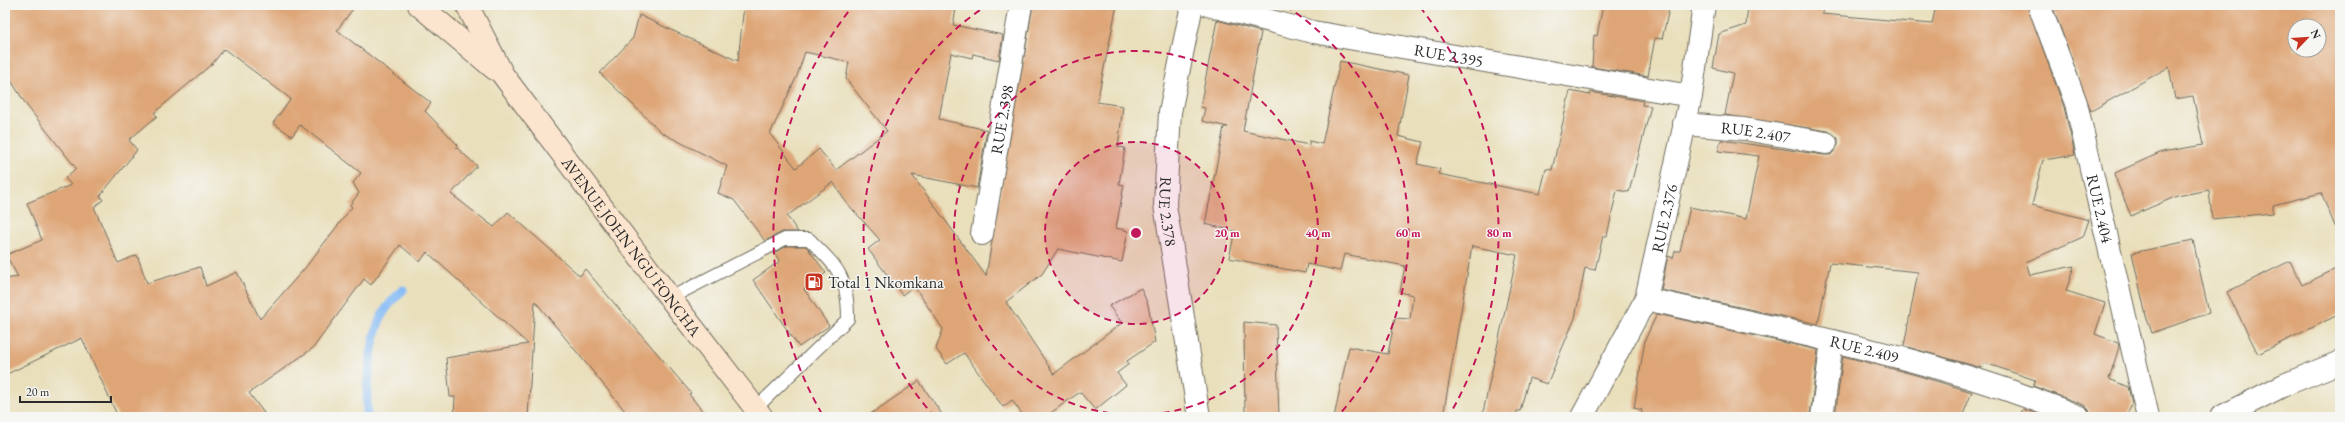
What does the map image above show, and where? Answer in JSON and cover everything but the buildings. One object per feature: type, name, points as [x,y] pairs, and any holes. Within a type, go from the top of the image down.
[{"type":"main road","name":"AVENUE JOHN NGU FONCHA","points":[[419,5],[502,75]]},
{"type":"main road","name":"AVENUE JOHN NGU FONCHA","points":[[467,5],[502,75],[670,298],[759,413]]},
{"type":"street","name":"RUE 2.398","points":[[982,234],[1021,5]]},
{"type":"street","name":"RUE 2.378","points":[[1192,5],[1170,112],[1165,205],[1200,417]]},
{"type":"street","name":"RUE 2.395","points":[[1208,5],[1313,32],[1691,96]]},
{"type":"street","name":"RUE 2.376","points":[[1582,417],[1646,299],[1691,96],[1704,5]]},
{"type":"street","name":"RUE 2.404","points":[[2039,5],[2076,103],[2148,417]]},
{"type":"street","name":"RUE 2.407","points":[[1684,124],[1744,129],[1826,143]]},
{"type":"street","name":"RUE 2.409","points":[[1646,299],[1832,341],[1962,375],[2079,417]]},
{"type":"street","points":[[1822,417],[1832,341]]},
{"type":"street","points":[[2221,417],[2284,385],[2340,362]]},
{"type":"lane","points":[[670,298],[785,239],[809,239],[835,265],[848,293],[848,319],[759,413]]},
{"type":"waterway","points":[[367,417],[369,371],[375,335],[385,310],[403,290]]},
{"type":"place","name":"Total 1 Nkomkana","points":[[814,282]]}]
